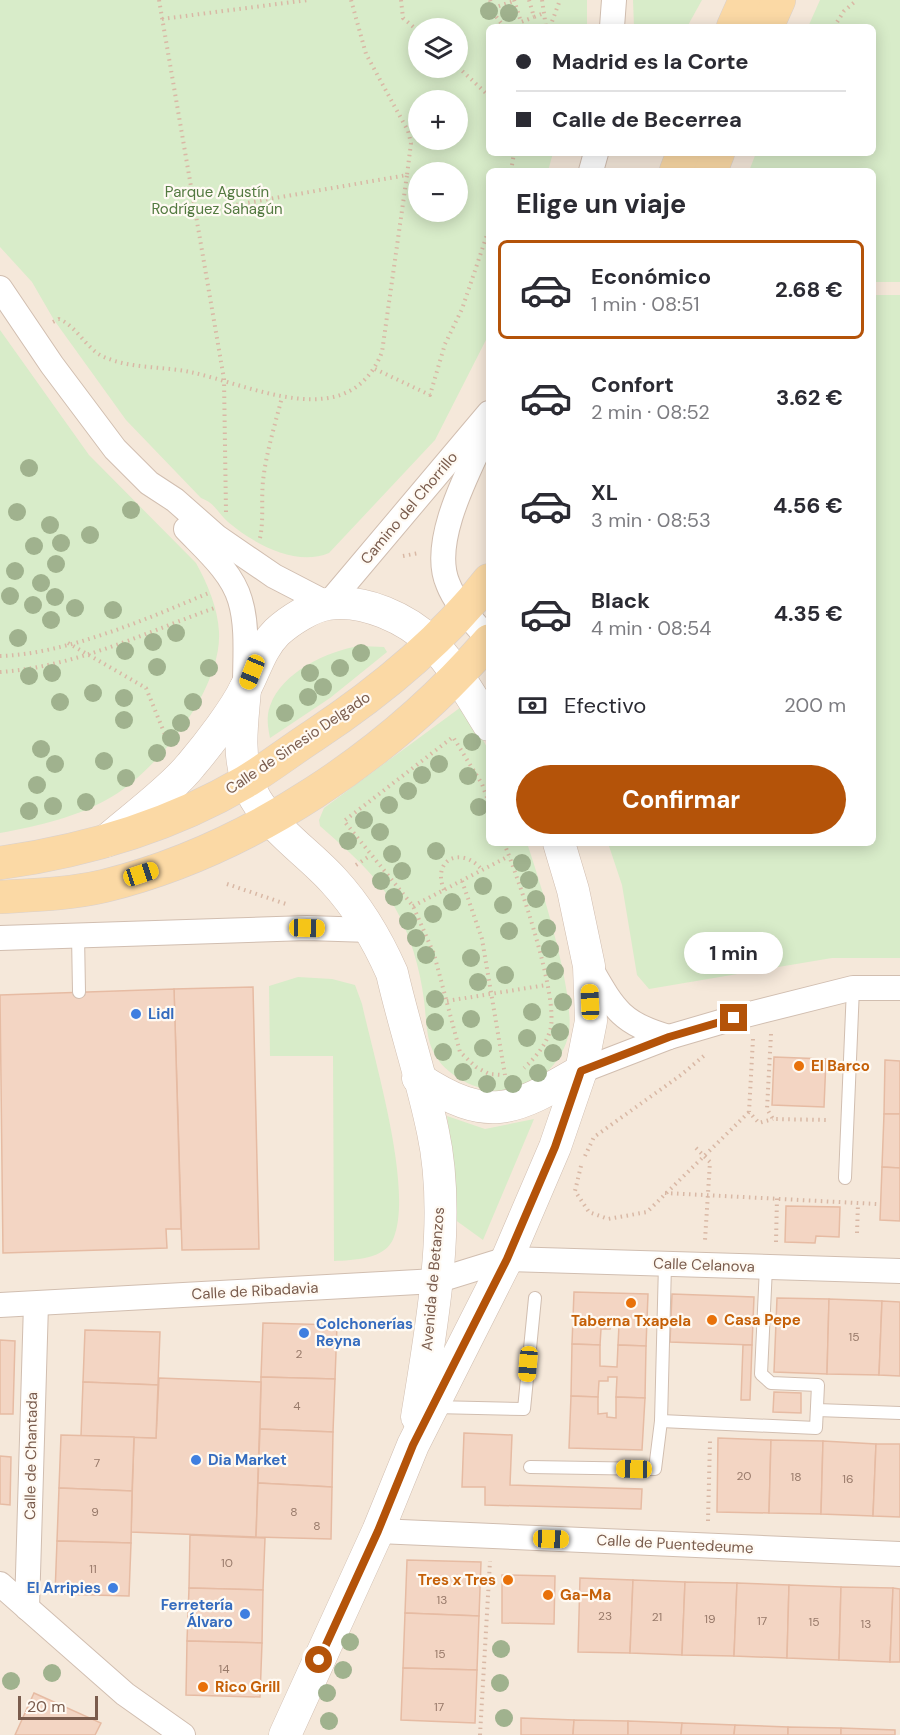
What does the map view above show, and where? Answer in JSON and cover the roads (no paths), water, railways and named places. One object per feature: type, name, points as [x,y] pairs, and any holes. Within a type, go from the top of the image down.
[{"type":"main road","points":[[734,24],[745,0]]},
{"type":"main road","points":[[768,24],[779,0]]},
{"type":"main road","name":"Calle de Sinesio Delgado","points":[[0,863],[42,857],[106,841],[181,813],[247,781],[363,701],[465,611],[486,584]]},
{"type":"main road","points":[[0,897],[104,886],[213,848],[269,819],[378,746],[459,676],[486,644]]},
{"type":"street","points":[[612,24],[614,0]]},
{"type":"street","points":[[0,288],[51,365],[115,449],[149,483],[171,514],[211,555],[231,580],[240,600],[245,641],[246,689],[242,744],[247,781]]},
{"type":"street","name":"Camino del Chorrillo","points":[[328,604],[486,416]]},
{"type":"street","name":"Camino del Chorrillo","points":[[486,434],[455,508],[443,548],[446,582],[465,611],[486,636]]},
{"type":"street","points":[[149,483],[175,500],[217,537],[264,570],[328,604],[356,605],[376,610],[413,627],[431,642],[459,676],[486,720]]},
{"type":"street","points":[[106,841],[190,767],[246,689],[259,656],[277,633],[301,616],[328,604]]},
{"type":"street","name":"Avenida de Betanzos","points":[[247,781],[269,819],[333,880],[370,930],[392,973],[434,1133],[441,1194],[436,1281],[413,1445]]},
{"type":"street","name":"Avenida de Betanzos","points":[[285,1735],[378,1531],[413,1445],[507,1259],[555,1147],[581,1071],[591,1021],[589,966],[573,890],[558,846]]},
{"type":"street","points":[[0,938],[307,928],[370,930]]},
{"type":"street","points":[[589,966],[612,1006],[646,1030],[669,1037]]},
{"type":"street","points":[[418,1078],[448,1098],[482,1107],[503,1107],[528,1101],[581,1071],[669,1037],[853,988],[900,988]]},
{"type":"street","name":"Calle Celanova","points":[[507,1259],[666,1264],[771,1257],[900,1270]]},
{"type":"street","name":"Calle de Ribadavia","points":[[0,1305],[436,1281],[507,1259]]},
{"type":"street","name":"Calle de Chantada","points":[[27,1608],[36,1304]]},
{"type":"street","name":"Calle de Puentedeume","points":[[378,1531],[900,1554]]},
{"type":"street","points":[[0,1584],[124,1694],[183,1735]]},
{"type":"lane","points":[[78,935],[79,992]]},
{"type":"lane","points":[[845,1178],[853,988]]},
{"type":"lane","points":[[661,1421],[816,1428],[818,1385],[771,1383],[761,1374],[771,1257]]},
{"type":"lane","points":[[530,1467],[655,1469],[661,1421],[666,1264]]},
{"type":"lane","points":[[433,1407],[524,1409],[535,1298]]},
{"type":"lane","points":[[817,1410],[900,1413]]},
{"type":"place","name":"Lidl","points":[[136,1014]]},
{"type":"place","name":"El Barco","points":[[799,1066]]},
{"type":"place","name":"Taberna Txapela","points":[[631,1303]]},
{"type":"place","name":"Casa Pepe","points":[[712,1320]]},
{"type":"place","name":"Colchonerías Reyna","points":[[304,1333]]},
{"type":"place","name":"Dia Market","points":[[196,1460]]},
{"type":"place","name":"Tres x Tres","points":[[508,1580]]},
{"type":"place","name":"El Arripies","points":[[113,1588]]},
{"type":"place","name":"Ga-Ma","points":[[548,1595]]},
{"type":"place","name":"Ferretería Álvaro","points":[[245,1614]]},
{"type":"place","name":"Rico Grill","points":[[203,1687]]},
{"type":"park label","name":"Parque Agustín Rodríguez Sahagún","points":[[217,200]]}]
